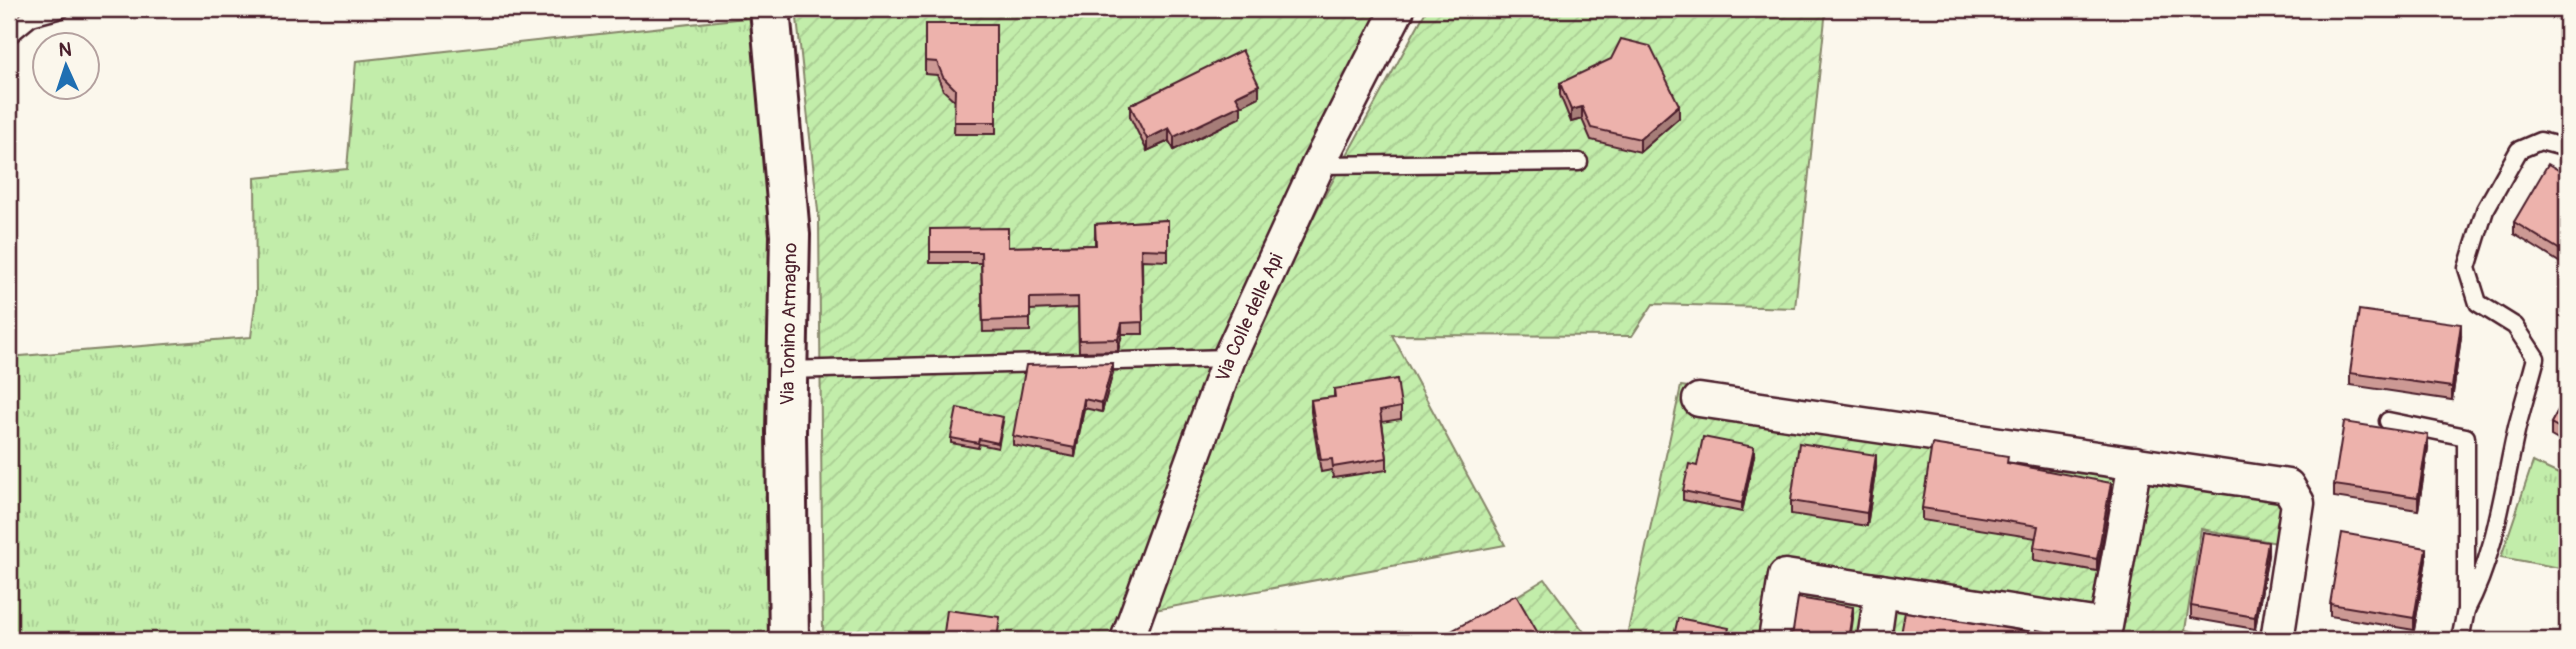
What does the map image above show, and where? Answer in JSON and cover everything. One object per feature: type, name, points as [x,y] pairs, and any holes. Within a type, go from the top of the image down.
[{"type":"street","name":"Via Tonino Armagno","points":[[770,9],[790,235],[787,370],[789,640]]},
{"type":"street","name":"Via Colle delle Api","points":[[1127,640],[1229,358],[1318,165],[1398,9]]},
{"type":"street","points":[[1699,400],[2288,486],[2298,502],[2277,640]]},
{"type":"street","points":[[1775,640],[1785,576],[2106,626],[2135,463]]},
{"type":"street","points":[[1874,640],[1881,592]]},
{"type":"lane","points":[[9,35],[31,17],[61,9]]},
{"type":"lane","points":[[2466,610],[2479,585],[2496,528],[2517,426],[2536,358],[2515,326],[2478,303],[2467,268],[2485,210],[2519,150],[2540,141],[2567,148]]},
{"type":"lane","points":[[1318,165],[1579,162]]},
{"type":"lane","points":[[787,370],[1229,358]]},
{"type":"lane","points":[[2388,421],[2466,437],[2466,610],[2459,640]]},
{"type":"green space","points":[[743,9],[759,9],[776,222],[773,640],[9,640],[9,357],[251,337],[256,296],[255,178],[347,169],[356,61],[744,18]]},
{"type":"green space","points":[[796,9],[1382,9],[1305,155],[1226,339],[1112,640],[823,640],[819,220]]},
{"type":"green space","points":[[1427,9],[1826,9],[1795,308],[1653,304],[1632,336],[1392,335],[1505,545],[1155,610],[1244,359],[1320,204]]},
{"type":"green space","points":[[1681,386],[2286,470],[2277,543],[2201,529],[2185,630],[2241,640],[1626,640]]},
{"type":"green space","points":[[2533,462],[2567,478],[2567,574],[2560,568],[2501,557]]},
{"type":"green space","points":[[1545,579],[1590,640],[1445,640]]},
{"type":"building","points":[[925,24],[996,24],[996,122],[954,122],[955,89],[943,77],[937,62],[925,61]]},
{"type":"building","points":[[1621,39],[1650,46],[1679,105],[1640,139],[1591,128],[1582,107],[1571,110],[1560,83],[1611,59]]},
{"type":"building","points":[[1242,50],[1259,85],[1236,96],[1241,105],[1174,137],[1169,128],[1147,139],[1130,105]]},
{"type":"building","points":[[2548,164],[2567,175],[2567,254],[2514,222]]},
{"type":"building","points":[[1168,220],[1168,250],[1141,249],[1143,322],[1122,323],[1118,339],[1079,340],[1078,297],[1030,298],[1030,319],[983,321],[981,252],[930,252],[930,229],[1008,228],[1008,247],[1096,245],[1095,224]]},
{"type":"building","points":[[2359,310],[2461,324],[2452,387],[2350,373]]},
{"type":"building","points":[[1113,363],[1102,403],[1084,399],[1075,448],[1013,436],[1026,365]]},
{"type":"building","points":[[1397,379],[1401,407],[1380,411],[1387,458],[1333,467],[1332,459],[1321,460],[1311,400],[1335,397],[1334,389]]},
{"type":"building","points":[[2567,394],[2567,432],[2551,423]]},
{"type":"building","points":[[957,408],[1003,417],[998,443],[979,439],[978,443],[951,438]]},
{"type":"building","points":[[2344,422],[2428,435],[2418,497],[2334,485]]},
{"type":"building","points":[[1703,437],[1754,447],[1742,503],[1683,491],[1689,464],[1697,466]]},
{"type":"building","points":[[1799,443],[1876,455],[1867,513],[1791,501]]},
{"type":"building","points":[[1932,444],[2008,456],[2007,463],[2111,483],[2097,559],[2034,547],[2038,526],[1922,508]]},
{"type":"building","points":[[2203,532],[2268,542],[2255,617],[2191,606]]},
{"type":"building","points":[[2342,533],[2426,548],[2414,618],[2330,604]]},
{"type":"building","points":[[1516,595],[1542,640],[1452,640],[1448,633]]},
{"type":"building","points":[[1798,598],[1853,607],[1848,640],[1785,640],[1793,631]]},
{"type":"building","points":[[947,610],[1000,617],[997,640],[943,640]]},
{"type":"building","points":[[1905,612],[2035,633],[2036,630],[2088,640],[1900,640]]},
{"type":"building","points":[[1678,618],[1729,628],[1726,640],[1673,640]]}]
